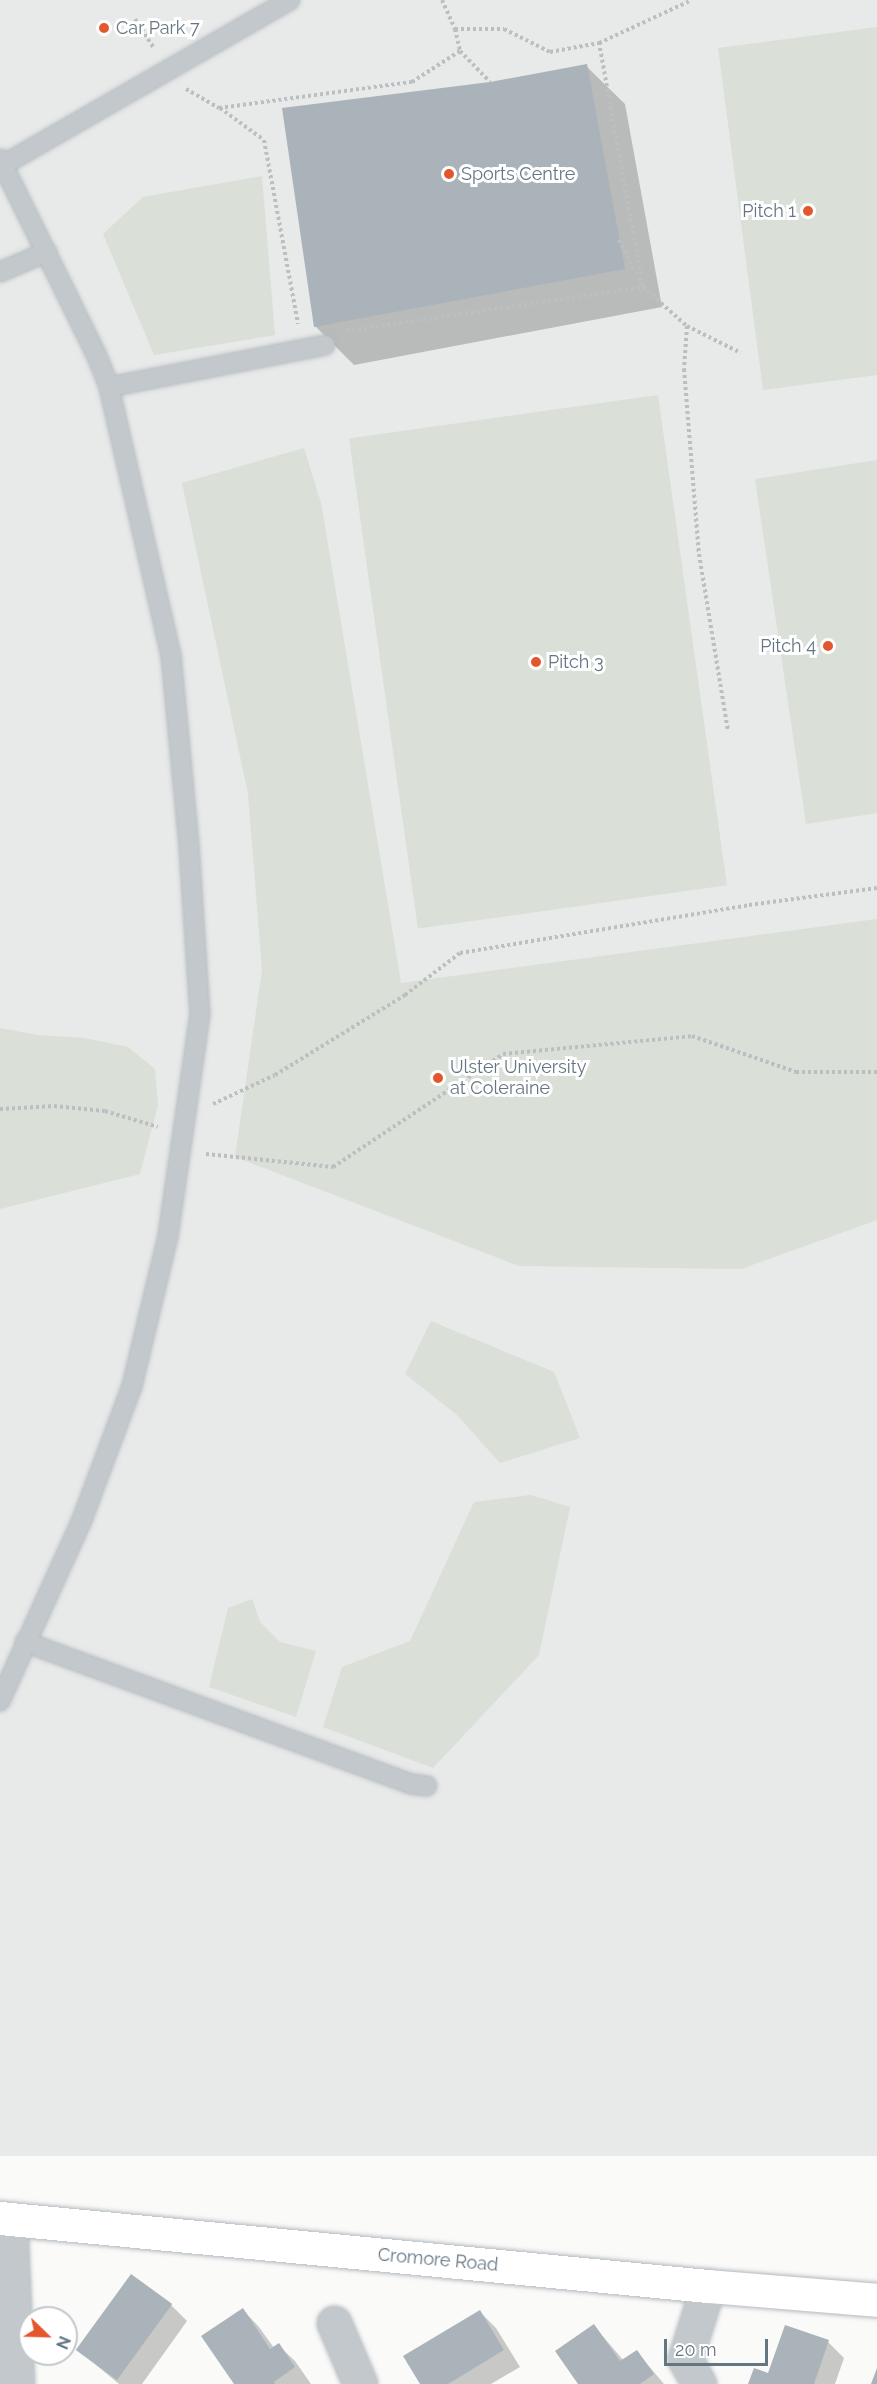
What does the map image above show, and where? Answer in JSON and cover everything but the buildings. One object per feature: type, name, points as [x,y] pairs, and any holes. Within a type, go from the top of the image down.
[{"type":"main road","name":"Cromore Road","points":[[5,2219],[877,2300]]},
{"type":"street","points":[[5,2219],[17,2384]]},
{"type":"street","points":[[699,2384],[685,2359],[708,2286]]},
{"type":"street","points":[[334,2323],[360,2384]]},
{"type":"lane","points":[[0,1701],[82,1520],[132,1386],[168,1236],[200,1014],[189,846],[171,655],[109,387],[96,354],[2,162],[168,71],[290,0]]},
{"type":"lane","points":[[0,272],[47,252]]},
{"type":"lane","points":[[109,387],[325,345]]},
{"type":"lane","points":[[26,1642],[411,1784],[427,1786]]},
{"type":"path","points":[[442,0],[455,29],[460,51],[490,82]]},
{"type":"path","points":[[455,29],[504,29],[550,52],[599,43],[692,0]]},
{"type":"path","points":[[135,19],[168,71],[188,92],[219,108],[264,140],[300,336]]},
{"type":"path","points":[[599,43],[643,287]]},
{"type":"path","points":[[219,108],[412,82],[460,51]]},
{"type":"path","points":[[619,240],[643,287],[687,326],[741,353]]},
{"type":"path","points":[[325,345],[339,332],[643,287]]},
{"type":"path","points":[[687,326],[684,369],[699,554],[728,731]]},
{"type":"path","points":[[157,1126],[185,1116],[275,1075],[405,995],[460,953],[748,905],[877,888]]},
{"type":"path","points":[[0,1109],[64,1107],[105,1111],[157,1126],[180,1151],[333,1167],[503,1054],[692,1036],[796,1072],[877,1072]]},
{"type":"shaded area","name":"Ulster University at Coleraine","points":[[0,0],[877,0],[877,2156],[0,2156]]},
{"type":"shaded area","name":"Pitch 1","points":[[877,27],[877,375],[763,390],[718,48]]},
{"type":"shaded area","points":[[262,176],[275,335],[154,355],[103,234],[143,197]]},
{"type":"shaded area","name":"Pitch 3","points":[[658,395],[727,885],[418,929],[349,438]]},
{"type":"shaded area","points":[[304,448],[321,503],[401,983],[877,919],[877,1220],[741,1269],[519,1266],[235,1157],[262,970],[248,794],[182,483]]},
{"type":"shaded area","name":"Pitch 4","points":[[877,460],[877,813],[806,824],[755,479]]},
{"type":"shaded area","points":[[0,1028],[37,1035],[84,1038],[128,1047],[155,1069],[158,1105],[140,1174],[0,1209]]},
{"type":"shaded area","points":[[431,1321],[554,1372],[580,1438],[500,1463],[457,1415],[405,1374]]},
{"type":"shaded area","points":[[531,1495],[570,1507],[539,1655],[433,1768],[323,1727],[342,1667],[410,1641],[474,1502]]},
{"type":"shaded area","points":[[252,1599],[260,1622],[280,1642],[316,1651],[296,1717],[209,1687],[228,1608]]},
{"type":"place","name":"Car Park 7","points":[[104,28]]},
{"type":"place","name":"Sports Centre","points":[[449,174]]},
{"type":"place","name":"Pitch 1","points":[[808,211]]},
{"type":"place","name":"Pitch 4","points":[[828,646]]},
{"type":"place","name":"Pitch 3","points":[[536,662]]},
{"type":"place","name":"Ulster University at Coleraine","points":[[438,1078]]}]
